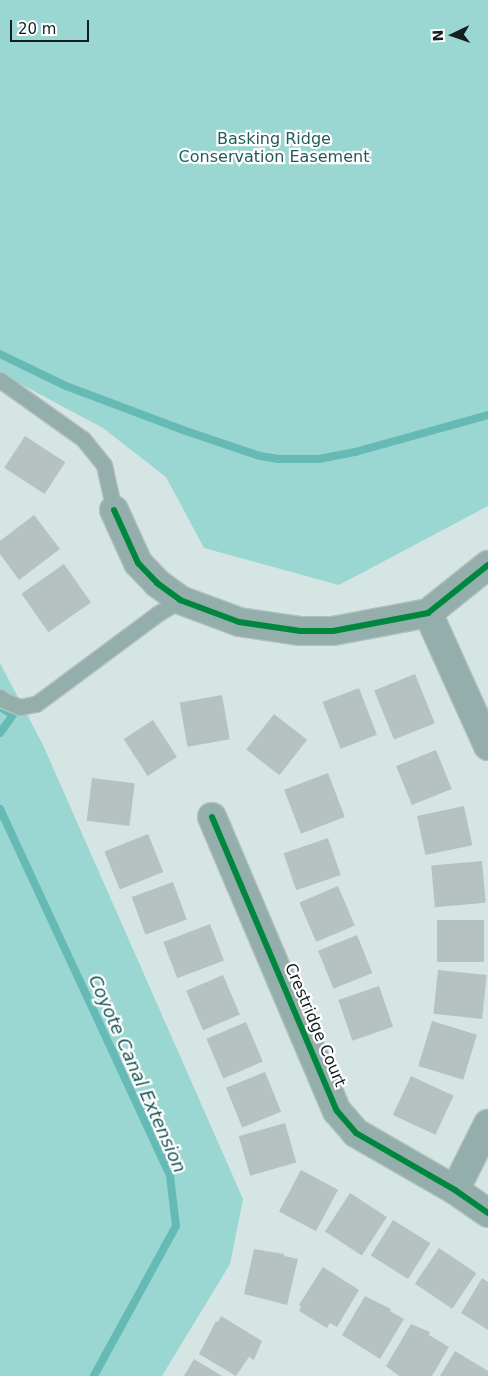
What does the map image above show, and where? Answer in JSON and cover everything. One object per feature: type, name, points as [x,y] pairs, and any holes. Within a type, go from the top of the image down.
[{"type":"street","points":[[114,510],[138,563],[157,583],[180,600],[239,622],[300,631],[333,631],[428,613],[488,565]]},
{"type":"street","points":[[428,613],[488,746]]},
{"type":"street","name":"Crestridge Court","points":[[212,817],[336,1111],[356,1132],[455,1190],[488,1213]]},
{"type":"street","points":[[455,1190],[488,1124]]},
{"type":"lane","points":[[0,380],[83,439],[104,465],[114,510]]},
{"type":"lane","points":[[0,697],[4,701],[20,706],[36,704],[157,614],[180,600]]},
{"type":"green space","name":"Basking Ridge Conservation Easement","points":[[0,0],[488,0],[488,506],[339,585],[204,548],[166,477],[103,428],[0,373]]},
{"type":"green space","points":[[0,663],[43,745],[243,1199],[230,1264],[162,1376],[0,1376]]},
{"type":"building","points":[[25,436],[65,462],[45,494],[4,468]]},
{"type":"building","points":[[34,515],[60,549],[19,580],[0,554],[0,541]]},
{"type":"building","points":[[64,564],[91,603],[48,632],[21,594]]},
{"type":"building","points":[[415,674],[435,723],[394,740],[374,690]]},
{"type":"building","points":[[359,688],[377,735],[341,749],[323,702]]},
{"type":"building","points":[[222,695],[230,739],[187,747],[180,702]]},
{"type":"building","points":[[274,714],[307,740],[279,775],[246,749]]},
{"type":"building","points":[[153,720],[177,757],[148,776],[124,739]]},
{"type":"building","points":[[436,750],[452,789],[412,805],[396,766]]},
{"type":"building","points":[[328,773],[345,817],[301,834],[284,790]]},
{"type":"building","points":[[92,778],[135,783],[129,826],[87,821]]},
{"type":"building","points":[[464,806],[472,845],[425,855],[417,816]]},
{"type":"building","points":[[148,834],[163,872],[120,890],[104,852]]},
{"type":"building","points":[[328,838],[341,875],[296,890],[284,853]]},
{"type":"building","points":[[482,861],[486,903],[435,907],[431,865]]},
{"type":"building","points":[[173,882],[187,920],[145,935],[132,897]]},
{"type":"building","points":[[338,886],[355,926],[316,942],[299,902]]},
{"type":"building","points":[[437,920],[484,920],[484,962],[437,962]]},
{"type":"building","points":[[210,924],[224,960],[177,978],[163,942]]},
{"type":"building","points":[[357,935],[372,973],[333,989],[318,951]]},
{"type":"building","points":[[438,970],[487,975],[482,1019],[433,1014]]},
{"type":"building","points":[[223,975],[240,1015],[203,1030],[186,991]]},
{"type":"building","points":[[379,986],[393,1027],[352,1041],[338,1000]]},
{"type":"building","points":[[432,1021],[477,1035],[463,1080],[418,1066]]},
{"type":"building","points":[[246,1022],[263,1062],[223,1078],[206,1039]]},
{"type":"building","points":[[265,1072],[281,1112],[242,1128],[226,1088]]},
{"type":"building","points":[[411,1076],[454,1096],[435,1135],[393,1115]]},
{"type":"building","points":[[285,1123],[296,1162],[250,1176],[239,1136]]},
{"type":"building","points":[[301,1170],[338,1190],[316,1231],[279,1211]]},
{"type":"building","points":[[350,1193],[387,1217],[362,1256],[325,1232]]},
{"type":"building","points":[[393,1220],[430,1243],[408,1279],[371,1256]]},
{"type":"building","points":[[439,1248],[476,1273],[452,1309],[415,1284]]},
{"type":"building","points":[[254,1249],[284,1254],[284,1256],[298,1259],[287,1305],[244,1294]]},
{"type":"building","points":[[323,1267],[359,1290],[337,1327],[330,1323],[327,1328],[299,1311],[301,1307],[299,1305]]},
{"type":"building","points":[[482,1278],[488,1282],[488,1330],[461,1313]]},
{"type":"building","points":[[365,1296],[391,1309],[390,1311],[404,1319],[380,1359],[342,1335]]},
{"type":"building","points":[[221,1316],[262,1341],[254,1360],[249,1357],[236,1376],[199,1354],[216,1321],[218,1322]]},
{"type":"building","points":[[411,1324],[430,1332],[429,1335],[449,1347],[432,1376],[399,1376],[386,1366]]},
{"type":"building","points":[[455,1351],[488,1371],[488,1376],[440,1376]]},
{"type":"building","points":[[194,1359],[222,1376],[184,1376]]},
{"type":"waterway","name":"Coyote Canal Extension","points":[[0,354],[66,386],[183,430],[260,456],[279,459],[319,459],[355,452],[488,415]]},
{"type":"waterway","name":"Coyote Canal Extension","points":[[0,707],[13,715],[0,733]]},
{"type":"waterway","name":"Coyote Canal Extension","points":[[0,809],[170,1176],[176,1226],[94,1376]]},
{"type":"cycle path","points":[[114,510],[138,563],[157,583],[180,600],[239,622],[300,631],[333,631],[428,613],[488,565]]},
{"type":"cycle path","points":[[212,817],[337,1111],[356,1133],[455,1190],[488,1213]]}]
